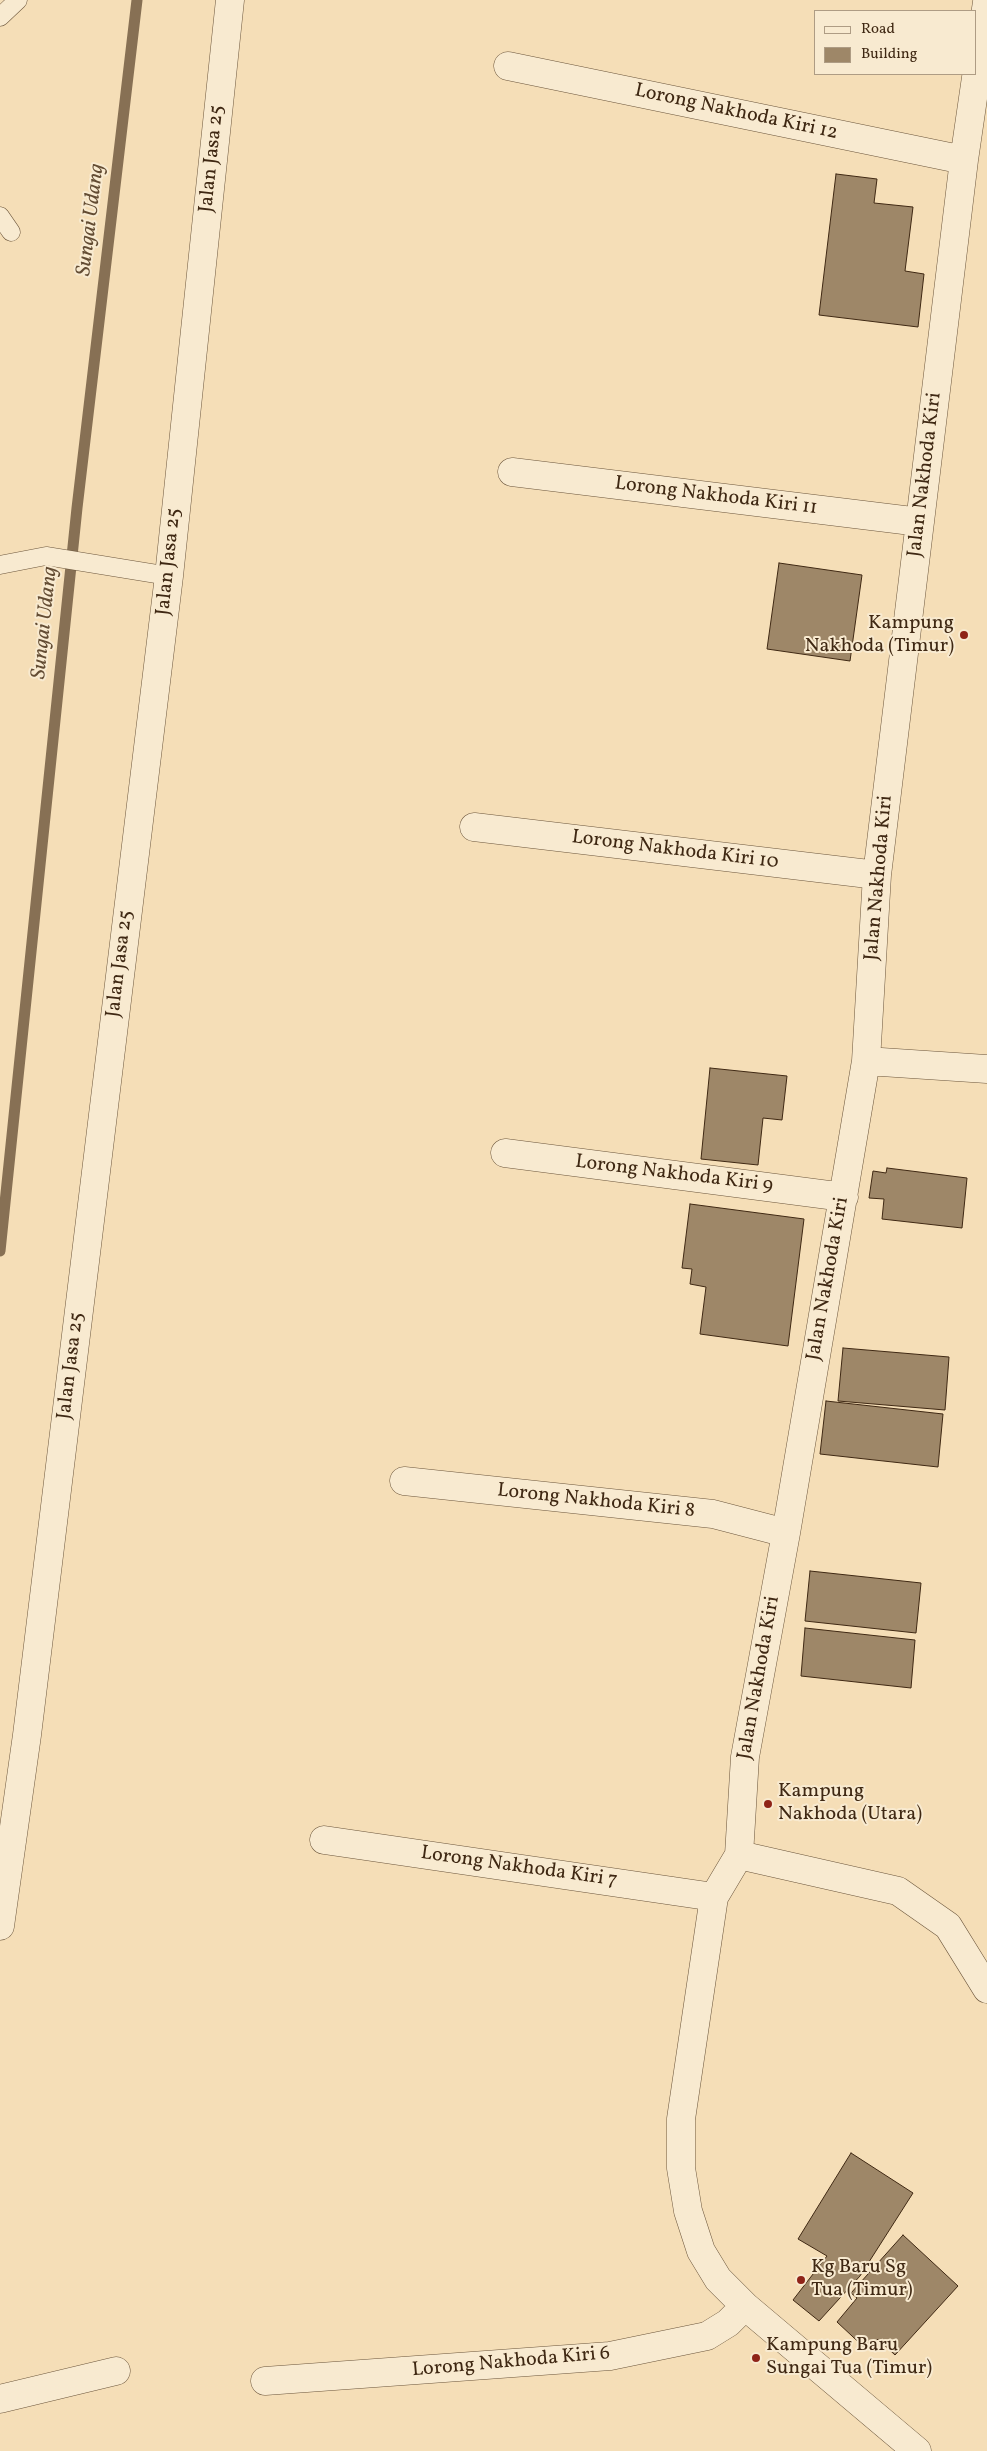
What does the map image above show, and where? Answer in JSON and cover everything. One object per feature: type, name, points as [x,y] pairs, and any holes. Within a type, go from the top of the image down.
[{"type":"street","name":"Jalan Jasa 25","points":[[0,1926],[27,1735],[169,576],[230,0]]},
{"type":"street","name":"Jalan Nakhoda Kiri","points":[[977,71],[987,2]]},
{"type":"street","name":"Lorong Nakhoda Kiri 12","points":[[508,66],[964,160]]},
{"type":"street","name":"Jalan Nakhoda Kiri","points":[[917,2451],[745,2306],[718,2279],[701,2251],[688,2211],[681,2168],[681,2119],[714,1897],[739,1855],[745,1757],[786,1533],[866,1061],[877,875],[964,160],[976,75]]},
{"type":"street","name":"Lorong Nakhoda Kiri 11","points":[[512,472],[920,522]]},
{"type":"street","name":"Lorong Nakhoda Kiri 10","points":[[474,827],[877,875]]},
{"type":"street","points":[[866,1061],[987,1069]]},
{"type":"street","name":"Lorong Nakhoda Kiri 9","points":[[505,1153],[844,1197]]},
{"type":"street","name":"Lorong Nakhoda Kiri 8","points":[[404,1481],[713,1514],[786,1533]]},
{"type":"street","name":"Lorong Nakhoda Kiri 7","points":[[324,1840],[714,1897]]},
{"type":"street","points":[[739,1855],[898,1891],[948,1926],[987,1989]]},
{"type":"street","name":"Lorong Nakhoda Kiri 6","points":[[265,2381],[610,2356],[707,2336],[728,2323],[745,2306]]},
{"type":"street","points":[[0,2399],[116,2370]]},
{"type":"lane","points":[[0,17],[18,0]]},
{"type":"lane","points":[[0,216],[11,232]]},
{"type":"lane","points":[[0,564],[46,556],[169,576]]},
{"type":"building","points":[[836,174],[877,179],[874,203],[913,207],[905,271],[924,274],[918,327],[819,315]]},
{"type":"building","points":[[779,563],[862,575],[850,661],[767,649]]},
{"type":"building","points":[[710,1068],[787,1076],[782,1120],[763,1118],[758,1165],[701,1159]]},
{"type":"building","points":[[887,1168],[967,1178],[962,1228],[882,1219],[884,1199],[869,1198],[873,1171],[886,1173]]},
{"type":"building","points":[[690,1204],[804,1219],[788,1346],[700,1334],[706,1287],[690,1284],[692,1269],[682,1268]]},
{"type":"building","points":[[843,1348],[949,1357],[945,1410],[838,1401]]},
{"type":"building","points":[[826,1401],[943,1414],[938,1467],[820,1454]]},
{"type":"building","points":[[810,1571],[921,1583],[916,1633],[805,1621]]},
{"type":"building","points":[[805,1628],[915,1640],[911,1688],[801,1676]]},
{"type":"building","points":[[851,2153],[913,2193],[860,2276],[819,2321],[793,2300],[827,2256],[798,2239]]},
{"type":"building","points":[[903,2235],[958,2286],[895,2355],[878,2339],[867,2350],[837,2322],[857,2298],[851,2293]]},
{"type":"waterway","name":"Sungai Udang","points":[[0,1251],[77,508],[137,0]]},
{"type":"place","name":"Kampung Nakhoda (Timur)","points":[[964,635]]},
{"type":"place","name":"Kampung Nakhoda (Utara)","points":[[768,1804]]},
{"type":"place","name":"Kg Baru Sg Tua (Timur)","points":[[801,2280]]},
{"type":"place","name":"Kampung Baru Sungai Tua (Timur)","points":[[756,2358]]}]
